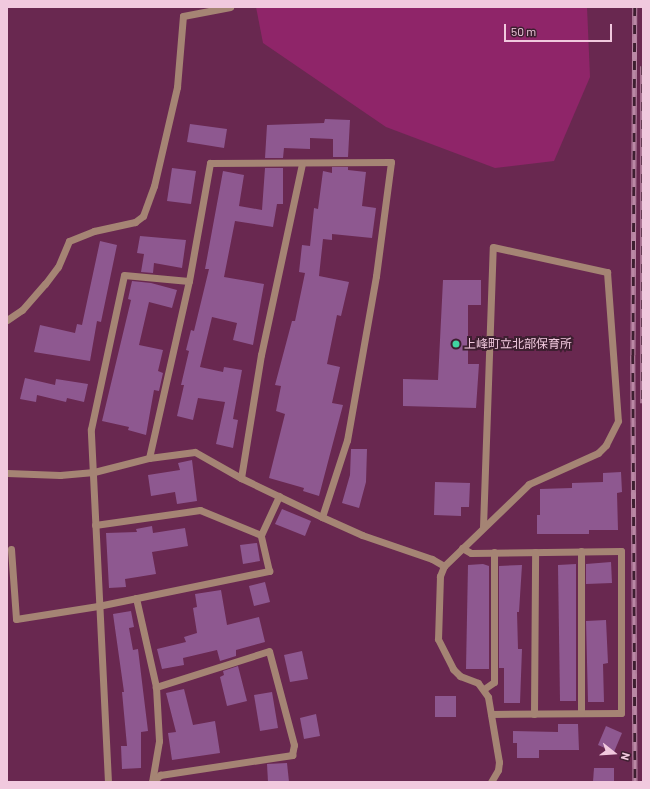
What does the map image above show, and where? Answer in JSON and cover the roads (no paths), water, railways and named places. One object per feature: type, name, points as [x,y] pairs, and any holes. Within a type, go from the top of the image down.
[{"type":"street","points":[[7,320],[22,310],[45,284],[58,267],[69,241],[94,231],[135,222],[143,216],[154,186],[178,87],[183,16],[230,7]]},
{"type":"street","points":[[149,458],[189,281],[210,163],[391,162],[376,276],[347,440],[322,517]]},
{"type":"street","points":[[241,478],[260,355],[302,163]]},
{"type":"street","points":[[483,527],[493,247],[607,272],[618,421],[606,445],[598,453],[529,484],[444,566],[440,576],[440,645],[452,669],[484,689],[491,714],[499,762],[498,770],[491,782]]},
{"type":"street","points":[[108,782],[98,606],[94,472],[91,429],[124,275],[189,281]]},
{"type":"street","points":[[7,474],[60,475],[94,472],[149,458],[195,452],[241,478],[322,517],[362,535],[432,559],[444,566]]},
{"type":"street","points":[[11,549],[16,619],[98,606],[269,572],[261,535],[279,496]]},
{"type":"street","points":[[95,525],[200,510],[261,535]]},
{"type":"street","points":[[462,548],[471,553],[621,551],[621,713],[491,714]]},
{"type":"street","points":[[581,551],[581,713]]},
{"type":"street","points":[[484,689],[494,682],[494,552]]},
{"type":"street","points":[[534,714],[535,552]]},
{"type":"street","points":[[136,598],[156,687],[159,740],[152,782]]},
{"type":"street","points":[[152,782],[160,775],[292,756],[294,745],[269,651],[156,687]]},
{"type":"railway","points":[[635,7],[633,355],[635,782]]},
{"type":"railway","points":[[643,66],[643,403]]},
{"type":"place","name":"上峰町立北部保育所","points":[[456,344]]}]
